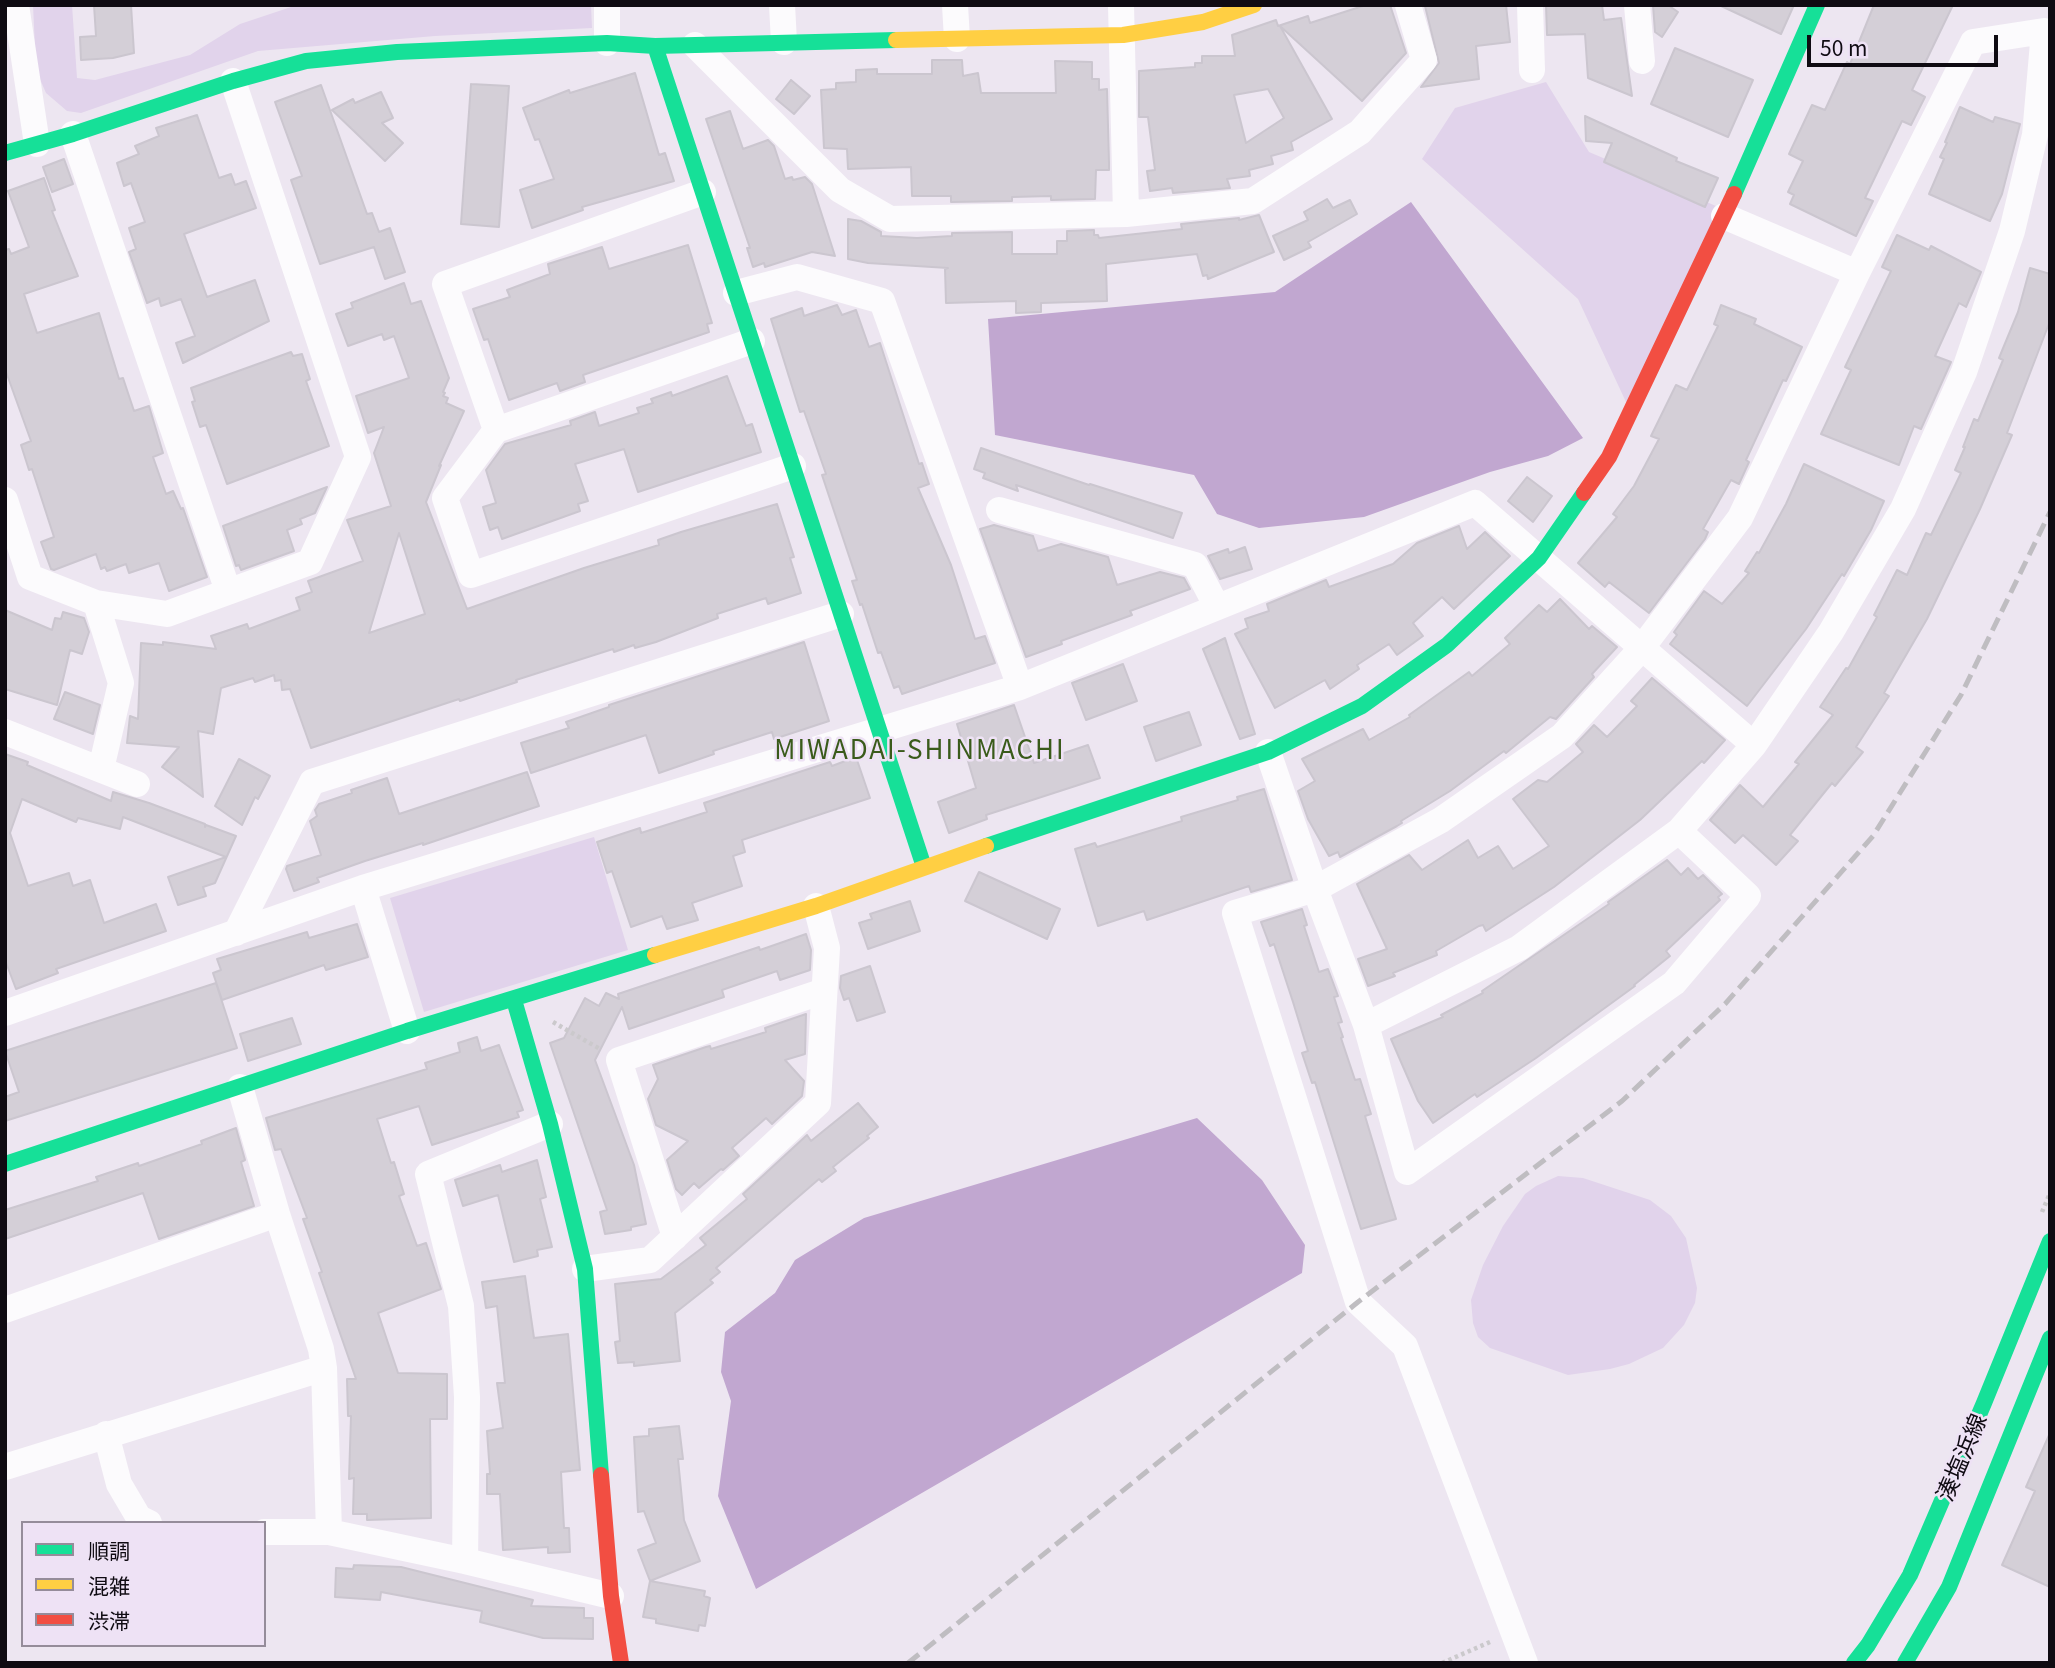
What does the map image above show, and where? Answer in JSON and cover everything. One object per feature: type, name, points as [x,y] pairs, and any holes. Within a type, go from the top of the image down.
[{"type":"street","points":[[16,5],[37,144]]},
{"type":"street","points":[[607,5],[607,43]]},
{"type":"street","points":[[782,5],[784,42]]},
{"type":"street","points":[[955,5],[957,39]]},
{"type":"street","points":[[1121,5],[1126,214]]},
{"type":"street","points":[[5,153],[233,81],[306,61],[384,53],[607,43],[655,46],[1123,35],[1203,22],[1254,5]]},
{"type":"street","points":[[695,45],[840,190],[890,219],[1126,214],[1253,201],[1360,132],[1424,60],[1408,5]]},
{"type":"street","points":[[1530,5],[1532,70]]},
{"type":"street","points":[[1637,5],[1642,61]]},
{"type":"street","points":[[5,1164],[407,1031],[816,906],[1268,752],[1362,706],[1447,645],[1539,558],[1609,457],[1724,216],[1817,5]]},
{"type":"street","points":[[1366,1025],[1518,948],[1679,831],[1754,745],[1831,632],[1903,509],[1964,373],[2012,231],[2032,147],[2044,31],[1973,42],[1857,273],[1740,518],[1641,649],[1562,736],[1441,820],[1315,889],[1235,912],[1358,1303],[1405,1346],[1525,1663]]},
{"type":"street","points":[[655,46],[924,867]]},
{"type":"street","points":[[5,500],[30,577],[96,603],[167,614],[310,562],[358,457],[233,81]]},
{"type":"street","points":[[72,134],[228,591]]},
{"type":"street","points":[[496,430],[445,284],[703,192]]},
{"type":"street","points":[[1724,216],[1857,273]]},
{"type":"street","points":[[736,293],[797,277],[882,301],[1020,687]]},
{"type":"street","points":[[752,341],[496,430],[445,498],[471,575],[793,466]]},
{"type":"street","points":[[5,1013],[363,888],[1020,687],[1475,503],[1754,745]]},
{"type":"street","points":[[999,510],[1195,565],[1217,607]]},
{"type":"street","points":[[96,603],[121,683],[102,769]]},
{"type":"street","points":[[236,933],[312,782],[841,614]]},
{"type":"street","points":[[5,732],[137,784]]},
{"type":"street","points":[[1268,752],[1366,1025],[1407,1171],[1674,983],[1748,896],[1679,831]]},
{"type":"street","points":[[363,888],[407,1031]]},
{"type":"street","points":[[585,1269],[650,1260],[818,1103],[827,948],[816,906]]},
{"type":"street","points":[[675,1237],[619,1060],[824,991]]},
{"type":"street","points":[[514,1000],[550,1124],[585,1269],[611,1596],[621,1663]]},
{"type":"street","points":[[240,1087],[321,1349],[324,1367],[329,1532]]},
{"type":"street","points":[[465,1561],[467,1397],[461,1306],[428,1174],[550,1124]]},
{"type":"street","points":[[5,1310],[278,1214]]},
{"type":"street","name":"湊塩浜線","points":[[1854,1663],[1868,1645],[1910,1575],[2050,1241]]},
{"type":"street","name":"湊塩浜線","points":[[1905,1663],[1949,1587],[2050,1338]]},
{"type":"street","points":[[5,1468],[324,1367]]},
{"type":"street","points":[[106,1434],[119,1483],[139,1518],[145,1521]]},
{"type":"street","points":[[266,1532],[329,1532],[611,1596]]},
{"type":"path","points":[[549,1020],[619,1060]]},
{"type":"path","points":[[1442,1663],[1513,1632]]},
{"type":"shaded area","points":[[33,5],[72,5],[77,78],[95,80],[190,55],[240,24],[294,6],[591,5],[592,28],[435,36],[258,51],[81,113],[67,111],[46,93],[36,70]]},
{"type":"shaded area","points":[[1546,82],[1589,152],[1730,212],[1633,417],[1578,299],[1422,159],[1455,108]]},
{"type":"shaded area","points":[[1411,202],[1583,438],[1548,456],[1490,472],[1364,517],[1259,528],[1217,514],[1194,475],[995,435],[988,319],[1275,292]]},
{"type":"shaded area","points":[[594,837],[628,950],[424,1012],[390,898]]},
{"type":"shaded area","points":[[1197,1118],[1262,1180],[1305,1245],[1302,1273],[756,1589],[718,1496],[731,1401],[721,1372],[725,1332],[775,1293],[795,1260],[864,1218]]},
{"type":"shaded area","points":[[1558,1176],[1583,1178],[1650,1200],[1671,1216],[1686,1238],[1697,1288],[1695,1303],[1684,1325],[1663,1348],[1629,1364],[1568,1375],[1490,1348],[1478,1337],[1473,1323],[1471,1300],[1483,1265],[1503,1226],[1525,1194]]},
{"type":"building","points":[[94,5],[131,5],[134,53],[113,58],[81,60],[80,37],[96,36]]},
{"type":"building","points":[[1366,5],[1390,5],[1406,53],[1362,101],[1280,26],[1332,119],[1291,142],[1293,150],[1271,156],[1273,164],[1249,170],[1250,176],[1227,179],[1230,188],[1173,193],[1172,188],[1150,191],[1147,171],[1155,170],[1148,117],[1139,117],[1139,71],[1195,67],[1195,63],[1202,63],[1202,56],[1235,56],[1232,35],[1276,20],[1278,26],[1308,16],[1310,23]],"holes":[[[1268,89],[1284,118],[1246,143],[1234,95]]]},
{"type":"building","points":[[1506,5],[1510,42],[1476,46],[1479,79],[1421,87],[1439,63],[1425,6]]},
{"type":"building","points":[[1546,5],[1602,5],[1604,20],[1621,18],[1632,96],[1588,78],[1585,34],[1547,35]]},
{"type":"building","points":[[1653,5],[1668,5],[1678,12],[1662,37],[1655,32]]},
{"type":"building","points":[[1719,5],[1794,5],[1781,34]]},
{"type":"building","points":[[1874,5],[1953,5],[1912,90],[1925,97],[1911,125],[1902,121],[1865,198],[1873,201],[1856,236],[1790,204],[1794,195],[1788,192],[1803,161],[1789,154],[1812,105],[1825,110],[1847,62],[1850,64]]},
{"type":"building","points":[[1675,48],[1753,80],[1728,137],[1651,104]]},
{"type":"building","points":[[932,60],[962,60],[963,76],[978,73],[981,93],[1056,93],[1055,61],[1092,62],[1092,79],[1099,79],[1099,90],[1107,89],[1109,163],[1109,170],[1096,170],[1095,199],[1051,200],[1051,196],[1012,197],[1012,201],[951,202],[951,196],[912,196],[911,167],[848,169],[847,149],[824,148],[821,90],[836,89],[836,83],[856,82],[856,70],[877,69],[877,74],[932,74]]},
{"type":"building","points":[[635,73],[659,155],[665,153],[674,181],[582,207],[583,210],[532,228],[520,190],[554,179],[539,139],[535,140],[523,108],[569,90],[570,93]]},
{"type":"building","points":[[791,80],[810,96],[794,114],[776,99]]},
{"type":"building","points":[[471,84],[509,86],[499,227],[461,224]]},
{"type":"building","points":[[321,85],[367,214],[372,213],[379,232],[390,228],[405,272],[385,279],[374,247],[320,264],[291,180],[302,176],[275,102]]},
{"type":"building","points":[[381,92],[393,118],[382,123],[403,143],[385,161],[332,110],[353,99],[355,103]]},
{"type":"building","points":[[1960,107],[1993,122],[1995,117],[2020,124],[2002,194],[1990,221],[1929,194],[1944,159],[1940,157],[1947,143],[1945,142]]},
{"type":"building","points":[[730,111],[743,149],[768,140],[774,146],[785,179],[805,177],[812,184],[835,256],[812,252],[765,267],[764,263],[753,267],[747,248],[750,248],[706,119]]},
{"type":"building","points":[[197,115],[219,178],[231,174],[235,185],[246,181],[256,208],[184,234],[207,297],[255,280],[269,321],[183,363],[176,343],[195,336],[181,299],[161,306],[159,298],[147,303],[129,252],[136,249],[129,228],[145,222],[131,183],[124,186],[117,163],[139,154],[135,146],[159,136],[156,128]]},
{"type":"building","points":[[1585,116],[1677,158],[1676,161],[1718,178],[1705,207],[1604,162],[1612,143],[1586,141]]},
{"type":"building","points":[[64,159],[73,184],[52,192],[43,167]]},
{"type":"building","points":[[44,178],[55,210],[52,211],[78,276],[24,294],[37,333],[99,313],[119,379],[123,378],[134,411],[149,406],[163,453],[153,457],[166,494],[173,491],[181,509],[183,508],[207,577],[169,591],[159,563],[129,573],[126,564],[107,571],[105,567],[101,569],[96,554],[54,570],[51,569],[41,542],[54,537],[32,469],[29,470],[21,445],[31,441],[5,369],[5,250],[9,249],[11,254],[29,247],[8,191]]},
{"type":"building","points":[[1327,199],[1333,208],[1350,200],[1357,214],[1308,242],[1311,247],[1284,260],[1273,236],[1308,220],[1304,212]]},
{"type":"building","points":[[1259,215],[1274,252],[1208,279],[1207,275],[1203,276],[1197,254],[1106,264],[1107,301],[1041,303],[1041,312],[1016,313],[1016,301],[946,303],[945,269],[948,268],[868,263],[848,259],[848,219],[861,221],[881,232],[881,236],[917,238],[952,236],[952,233],[1012,232],[1012,254],[1057,254],[1057,241],[1067,241],[1067,231],[1094,230],[1094,235],[1099,238],[1182,229],[1181,224],[1239,220]]},
{"type":"building","points":[[1897,235],[1929,250],[1931,246],[1981,272],[1966,307],[1959,303],[1935,356],[1951,362],[1921,429],[1914,426],[1899,465],[1821,434],[1851,370],[1845,367],[1891,271],[1882,267]]},
{"type":"building","points":[[688,245],[712,323],[707,324],[709,332],[583,375],[585,382],[560,391],[557,383],[509,400],[488,339],[484,340],[473,309],[510,297],[507,290],[550,274],[548,264],[602,247],[609,269]]},
{"type":"building","points":[[2030,268],[2050,274],[2050,321],[2007,433],[2012,435],[1927,619],[1884,693],[1889,696],[1856,747],[1863,752],[1835,786],[1832,783],[1790,835],[1798,841],[1776,865],[1743,835],[1735,843],[1710,820],[1740,785],[1763,807],[1799,764],[1795,762],[1833,715],[1820,707],[1846,668],[1848,669],[1877,617],[1874,615],[1897,570],[1907,575],[1926,533],[1931,535],[1961,473],[1955,470],[1974,419],[1978,421],[2003,360],[1999,358],[2018,312]]},
{"type":"building","points":[[404,283],[411,304],[421,301],[449,378],[443,392],[443,396],[448,398],[446,403],[464,411],[426,502],[467,609],[659,545],[658,540],[681,532],[777,504],[794,557],[790,558],[801,593],[768,604],[766,598],[717,614],[718,618],[656,642],[635,648],[634,645],[614,652],[613,649],[311,748],[290,689],[282,690],[281,680],[275,681],[274,675],[255,682],[253,678],[221,688],[213,734],[198,731],[203,797],[162,767],[179,747],[127,743],[130,716],[138,719],[141,643],[163,645],[163,642],[216,649],[211,636],[247,624],[249,629],[300,610],[296,598],[312,592],[308,581],[363,561],[347,520],[391,506],[374,453],[384,427],[368,433],[356,396],[409,378],[394,336],[384,340],[382,334],[348,346],[336,314],[353,308],[351,303]],"holes":[[[399,533],[425,614],[369,633]]]},
{"type":"building","points":[[837,305],[842,315],[856,310],[869,347],[880,343],[919,464],[922,463],[929,484],[918,488],[951,565],[975,639],[985,636],[995,663],[902,694],[899,686],[894,688],[881,652],[878,653],[862,604],[860,605],[852,581],[857,580],[822,475],[826,474],[804,411],[800,412],[771,319],[802,308],[804,316]]},
{"type":"building","points":[[1721,305],[1756,319],[1754,324],[1802,347],[1786,381],[1783,380],[1746,460],[1749,462],[1739,484],[1731,480],[1703,529],[1708,532],[1705,539],[1649,613],[1609,582],[1605,587],[1578,563],[1617,517],[1613,514],[1634,486],[1659,439],[1651,436],[1676,385],[1687,390],[1718,326],[1714,324]]},
{"type":"building","points":[[291,352],[293,356],[302,354],[310,379],[306,381],[329,446],[227,484],[206,425],[200,427],[192,402],[195,401],[191,388]]},
{"type":"building","points":[[727,376],[746,426],[752,424],[761,452],[638,492],[624,449],[575,464],[588,501],[578,504],[580,511],[502,539],[498,527],[490,530],[483,507],[496,503],[486,470],[505,444],[571,425],[570,421],[595,412],[599,426],[639,413],[637,408],[653,403],[651,399],[671,392],[672,396]]},
{"type":"building","points":[[981,448],[1182,513],[1173,538],[1016,485],[1018,491],[983,478],[985,473],[974,469]]},
{"type":"building","points":[[1804,464],[1884,501],[1871,530],[1844,576],[1842,574],[1806,629],[1747,706],[1670,644],[1677,635],[1674,632],[1704,591],[1722,604],[1749,573],[1745,571],[1757,552],[1759,553]]},
{"type":"building","points":[[1527,477],[1552,496],[1533,522],[1508,501]]},
{"type":"building","points":[[327,487],[315,513],[300,519],[302,524],[287,530],[294,551],[241,570],[239,565],[236,566],[223,526]]},
{"type":"building","points":[[994,525],[1033,536],[1038,551],[1061,544],[1108,557],[1117,585],[1160,572],[1184,578],[1190,589],[1130,611],[1132,615],[1026,657],[980,529]]},
{"type":"building","points":[[1459,526],[1467,549],[1485,532],[1510,556],[1454,609],[1442,597],[1413,623],[1423,636],[1397,655],[1389,644],[1357,665],[1359,669],[1330,689],[1325,680],[1275,708],[1235,634],[1248,628],[1245,619],[1269,611],[1267,604],[1326,580],[1329,587],[1393,564],[1417,543]]},
{"type":"building","points":[[1245,547],[1252,569],[1220,579],[1208,556]]},
{"type":"building","points":[[1560,599],[1589,629],[1592,626],[1617,647],[1592,674],[1594,677],[1556,719],[1550,717],[1506,753],[1504,751],[1450,791],[1397,826],[1340,857],[1338,852],[1329,856],[1308,819],[1298,791],[1315,781],[1302,759],[1363,729],[1369,740],[1410,717],[1409,715],[1469,672],[1472,676],[1510,644],[1505,638],[1539,605],[1547,612]]},
{"type":"building","points":[[5,610],[52,630],[55,618],[61,619],[63,612],[84,618],[89,632],[82,654],[70,650],[57,705],[5,689]]},
{"type":"building","points":[[1225,638],[1255,734],[1240,739],[1203,649]]},
{"type":"building","points":[[804,642],[829,721],[774,739],[772,732],[713,751],[714,754],[659,773],[646,735],[531,773],[521,743],[569,728],[566,722],[609,705]]},
{"type":"building","points":[[1123,664],[1137,701],[1086,720],[1072,683]]},
{"type":"building","points":[[1652,678],[1725,740],[1704,763],[1702,761],[1640,820],[1554,887],[1486,931],[1483,925],[1479,926],[1436,951],[1437,955],[1368,986],[1358,959],[1387,949],[1357,884],[1409,855],[1422,870],[1468,840],[1478,858],[1498,846],[1513,869],[1549,846],[1513,799],[1538,780],[1547,782],[1583,752],[1576,744],[1594,725],[1607,737],[1637,706],[1631,701]]},
{"type":"building","points":[[65,692],[100,705],[93,734],[54,719]]},
{"type":"building","points":[[1014,705],[1034,763],[1088,745],[1100,778],[986,815],[987,819],[949,833],[938,802],[976,788],[957,724]]},
{"type":"building","points":[[1189,712],[1201,745],[1156,761],[1144,727]]},
{"type":"building","points":[[5,754],[111,801],[113,792],[236,836],[215,883],[203,887],[206,896],[178,905],[168,877],[226,857],[123,817],[120,829],[78,818],[76,822],[22,799],[10,833],[28,886],[69,873],[73,886],[90,880],[104,923],[156,904],[166,931],[56,969],[58,973],[16,989],[5,960]]},
{"type":"building","points":[[856,757],[870,798],[742,840],[745,852],[733,856],[742,886],[692,903],[698,920],[667,929],[662,916],[631,927],[612,871],[607,873],[597,842],[640,828],[641,833],[707,812],[704,803],[830,762],[832,766]]},
{"type":"building","points":[[239,759],[270,776],[258,799],[255,797],[242,825],[215,806]]},
{"type":"building","points":[[527,772],[539,806],[423,845],[365,861],[317,878],[319,882],[294,891],[287,866],[321,855],[310,821],[317,816],[315,810],[319,804],[387,778],[399,814]]},
{"type":"building","points":[[1264,789],[1292,880],[1251,892],[1249,886],[1147,920],[1144,911],[1098,926],[1075,849],[1095,843],[1097,847],[1182,821],[1181,817],[1238,800],[1237,797]]},
{"type":"building","points":[[1667,860],[1681,875],[1688,868],[1698,879],[1703,875],[1722,894],[1718,897],[1720,900],[1666,951],[1670,956],[1635,986],[1536,1058],[1477,1097],[1475,1094],[1433,1123],[1418,1101],[1391,1039],[1443,1017],[1441,1015],[1483,993],[1482,991],[1609,904],[1608,902]]},
{"type":"building","points":[[979,872],[1060,909],[1047,939],[965,901]]},
{"type":"building","points":[[910,901],[920,931],[868,949],[859,923],[872,919],[870,914]]},
{"type":"building","points":[[1302,909],[1307,925],[1304,926],[1319,972],[1328,969],[1338,996],[1334,997],[1342,1022],[1338,1023],[1343,1037],[1341,1038],[1355,1080],[1360,1079],[1371,1114],[1365,1116],[1396,1219],[1361,1229],[1315,1082],[1312,1083],[1302,1053],[1308,1051],[1293,1002],[1274,944],[1270,946],[1261,922]]},
{"type":"building","points":[[357,924],[368,957],[326,970],[324,965],[222,1000],[213,973],[221,970],[217,959],[307,932],[309,938]]},
{"type":"building","points":[[806,934],[811,950],[810,970],[780,980],[777,971],[722,990],[724,997],[629,1029],[622,1007],[595,1060],[634,1165],[646,1224],[631,1227],[631,1230],[605,1234],[600,1212],[607,1210],[550,1043],[564,1038],[585,998],[599,1006],[606,993],[619,999],[618,994]]},
{"type":"building","points":[[870,966],[885,1012],[857,1021],[849,998],[844,1000],[840,988],[841,976]]},
{"type":"building","points":[[216,983],[237,1048],[5,1121],[5,1097],[19,1092],[5,1051]]},
{"type":"building","points":[[806,1014],[805,1054],[785,1060],[804,1081],[802,1096],[772,1124],[766,1118],[732,1148],[739,1156],[723,1170],[699,1188],[694,1183],[682,1195],[676,1189],[667,1160],[688,1141],[656,1125],[648,1099],[658,1079],[653,1065],[706,1047],[710,1046],[711,1049],[766,1032],[765,1028]]},
{"type":"building","points":[[292,1018],[301,1044],[248,1061],[240,1034]]},
{"type":"building","points":[[477,1037],[481,1051],[499,1045],[523,1110],[517,1112],[519,1117],[432,1145],[419,1106],[377,1119],[391,1163],[394,1162],[404,1194],[399,1196],[417,1246],[426,1243],[441,1289],[378,1313],[398,1373],[447,1374],[447,1419],[430,1419],[431,1518],[367,1520],[367,1514],[353,1514],[354,1478],[349,1479],[351,1416],[348,1416],[347,1379],[356,1379],[319,1273],[322,1272],[303,1219],[307,1218],[281,1149],[275,1150],[266,1118],[427,1069],[425,1063],[460,1052],[458,1043]]},
{"type":"building","points":[[858,1103],[878,1127],[867,1136],[869,1138],[833,1167],[836,1171],[822,1182],[819,1179],[716,1268],[720,1272],[710,1280],[713,1283],[675,1313],[680,1361],[634,1366],[634,1362],[618,1363],[615,1342],[620,1341],[615,1284],[661,1279],[706,1245],[700,1238],[747,1199],[743,1194],[807,1135],[811,1141]]},
{"type":"building","points":[[236,1128],[245,1160],[241,1162],[254,1206],[159,1239],[143,1193],[5,1239],[5,1210],[98,1181],[96,1177],[138,1163],[139,1166],[202,1144],[201,1141]]},
{"type":"building","points":[[537,1160],[546,1197],[540,1199],[552,1247],[537,1250],[538,1256],[514,1262],[498,1195],[463,1206],[455,1180],[500,1165],[502,1172]]},
{"type":"building","points":[[525,1276],[534,1338],[568,1334],[580,1470],[561,1472],[564,1528],[569,1528],[570,1552],[548,1553],[548,1547],[503,1550],[500,1494],[487,1494],[487,1474],[490,1474],[487,1431],[503,1428],[497,1383],[505,1383],[497,1306],[486,1308],[482,1282]]},
{"type":"building","points":[[679,1426],[683,1459],[678,1459],[684,1520],[700,1561],[650,1581],[638,1550],[656,1543],[644,1511],[638,1512],[634,1437],[649,1436],[649,1429]]},
{"type":"building","points":[[2050,1433],[2050,1587],[2002,1565],[2035,1491],[2026,1487]]},
{"type":"building","points":[[354,1565],[401,1567],[533,1600],[531,1606],[584,1608],[584,1618],[593,1618],[593,1639],[543,1638],[480,1622],[482,1611],[381,1592],[380,1600],[335,1597],[336,1568],[353,1569]]},
{"type":"building","points":[[650,1581],[705,1591],[704,1596],[710,1598],[705,1626],[699,1625],[698,1631],[656,1623],[656,1619],[643,1617]]},
{"type":"railway","points":[[908,1663],[1358,1302],[1622,1101],[1725,1004],[1873,836],[1961,695],[2050,512]]},
{"type":"traffic: fast","points":[[1734,194],[1817,5]]},
{"type":"traffic: fast","points":[[5,153],[73,134],[233,81],[306,61],[397,52],[607,43],[655,46],[896,40]]},
{"type":"traffic: fast","points":[[655,46],[924,867]]},
{"type":"traffic: fast","points":[[986,846],[1268,752],[1362,706],[1447,645],[1539,558],[1584,493]]},
{"type":"traffic: fast","points":[[5,1164],[407,1031],[655,955]]},
{"type":"traffic: fast","points":[[514,1000],[550,1124],[585,1269],[601,1475]]},
{"type":"traffic: fast","points":[[1854,1663],[1868,1645],[1910,1575],[2050,1241]]},
{"type":"traffic: fast","points":[[1905,1663],[1949,1587],[2050,1338]]},
{"type":"traffic: slow","points":[[896,40],[1123,35],[1203,22],[1254,5]]},
{"type":"traffic: slow","points":[[655,955],[816,906],[986,846]]},
{"type":"traffic: jam","points":[[1584,493],[1609,457],[1734,194]]},
{"type":"traffic: jam","points":[[601,1475],[611,1596],[621,1663]]},
{"type":"district","name":"MIWADAI-SHINMACHI","points":[[920,749]]}]
